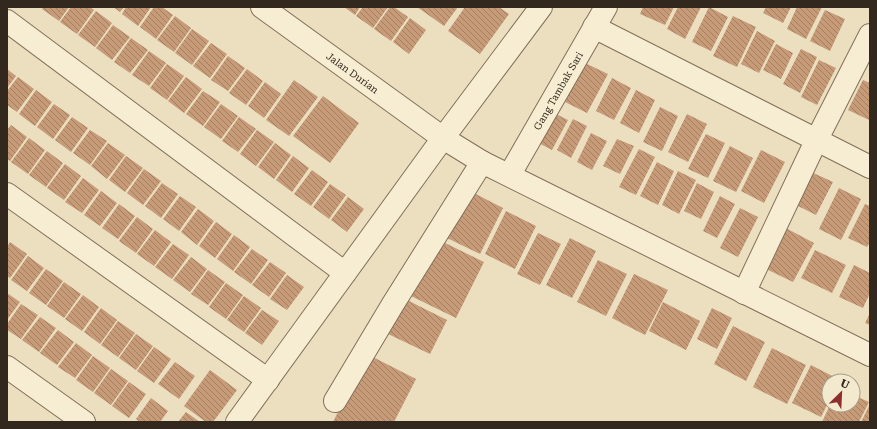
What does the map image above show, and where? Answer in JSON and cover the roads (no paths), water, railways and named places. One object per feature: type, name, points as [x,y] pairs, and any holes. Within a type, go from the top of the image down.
[{"type":"street","name":"Jalan Durian","points":[[262,7],[443,138],[482,162],[510,174],[744,293],[870,355]]},
{"type":"street","name":"Gang Tambak Sari","points":[[510,174],[606,7]]},
{"type":"street","points":[[237,422],[537,9]]},
{"type":"street","points":[[7,21],[345,274]]},
{"type":"street","points":[[594,28],[870,167]]},
{"type":"street","points":[[744,293],[816,141],[870,35]]},
{"type":"street","points":[[335,401],[393,304],[482,162]]},
{"type":"street","points":[[7,194],[268,380]]},
{"type":"street","points":[[7,367],[84,422]]}]
